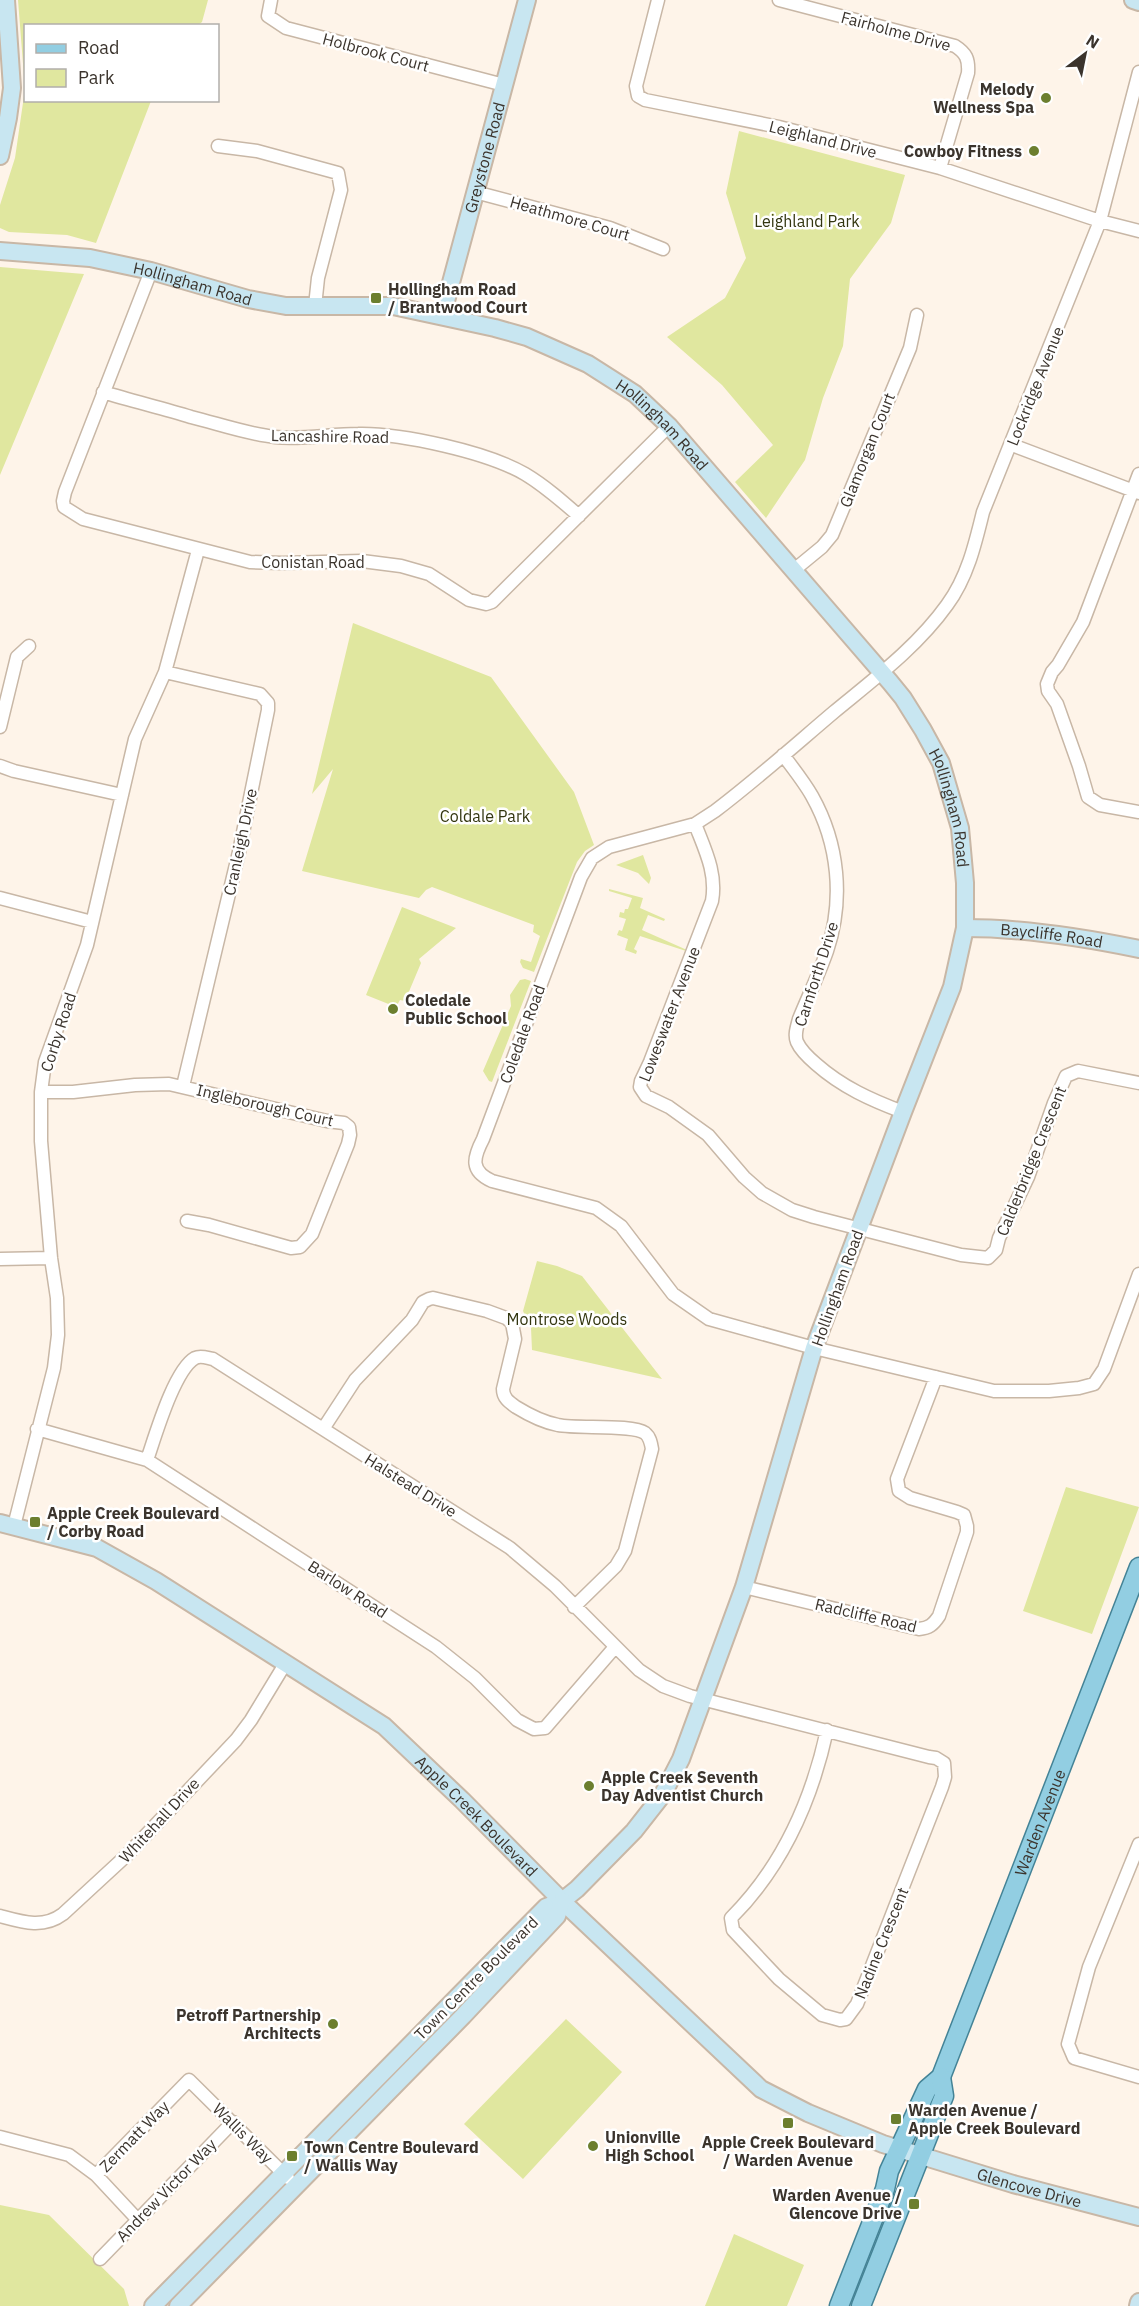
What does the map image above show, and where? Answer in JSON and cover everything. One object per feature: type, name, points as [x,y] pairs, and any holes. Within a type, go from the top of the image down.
[{"type":"main road","name":"Warden Avenue","points":[[839,2306],[885,2188],[889,2171],[901,2150],[927,2089],[941,2077],[1139,1567]]},
{"type":"main road","name":"Warden Avenue","points":[[861,2306],[944,2096],[941,2077]]},
{"type":"street","points":[[0,156],[12,88],[6,0]]},
{"type":"street","name":"Holbrook Court","points":[[271,0],[268,16],[286,28],[504,86]]},
{"type":"street","name":"Greystone Road","points":[[442,316],[526,0]]},
{"type":"street","name":"Leighland Drive","points":[[658,0],[636,86],[638,96],[779,127],[940,168],[1100,221],[1139,231]]},
{"type":"street","name":"Fairholme Drive","points":[[779,0],[955,46],[964,52],[969,63],[968,73],[940,168]]},
{"type":"street","points":[[1133,0],[1139,2]]},
{"type":"street","name":"Lockridge Avenue","points":[[882,672],[925,633],[948,605],[974,549],[983,512],[1012,445],[1100,221],[1136,95],[1139,72]]},
{"type":"street","points":[[218,146],[257,151],[338,173],[341,190],[318,278],[315,306]]},
{"type":"street","name":"Heathmore Court","points":[[475,192],[610,228],[663,249]]},
{"type":"street","name":"Hollingham Road","points":[[0,251],[90,258],[151,271],[272,304],[393,306],[527,337],[588,364],[635,394],[669,426],[903,698],[924,729],[941,763],[953,800],[961,837],[965,883],[965,928],[952,987],[814,1348],[744,1587],[705,1699],[681,1759],[652,1810],[619,1847],[562,1901]]},
{"type":"street","name":"Conistan Road","points":[[151,271],[65,492],[64,507],[83,519],[250,562],[362,561],[401,566],[429,574],[470,600],[486,604],[492,602],[669,426]]},
{"type":"street","name":"Glamorgan Court","points":[[794,570],[822,547],[832,535],[910,348],[917,315]]},
{"type":"street","name":"Lancashire Road","points":[[103,392],[254,434],[291,437],[358,434],[417,440],[498,462],[523,473],[562,500],[579,516]]},
{"type":"street","points":[[1012,445],[1136,492]]},
{"type":"street","points":[[1139,474],[1136,492],[1083,622],[1047,684],[1048,691],[1057,704],[1088,797],[1100,805],[1139,812]]},
{"type":"street","name":"Corby Road","points":[[7,1525],[38,1429],[54,1368],[58,1335],[57,1298],[51,1258],[41,1141],[41,1092],[45,1062],[80,969],[135,739],[165,672],[198,550]]},
{"type":"street","points":[[0,727],[17,657],[29,646]]},
{"type":"street","name":"Cranleigh Drive","points":[[165,672],[260,694],[268,703],[239,852],[183,1086]]},
{"type":"street","name":"Coledale Road","points":[[814,1348],[709,1318],[673,1294],[621,1226],[603,1212],[576,1202],[492,1181],[478,1172],[475,1165],[476,1153],[585,868],[592,858],[609,847],[695,824],[738,794],[882,672]]},
{"type":"street","name":"Carnforth Drive","points":[[783,755],[812,795],[819,811],[832,848],[838,888],[834,922],[826,951],[799,1019],[796,1030],[797,1041],[804,1053],[832,1078],[856,1092],[903,1112]]},
{"type":"street","points":[[0,766],[122,795]]},
{"type":"street","name":"Loweswater Avenue","points":[[695,824],[711,866],[714,881],[712,901],[650,1062],[640,1081],[642,1091],[646,1096],[669,1107],[708,1135],[752,1185],[773,1200],[792,1210],[859,1228]]},
{"type":"street","points":[[0,898],[92,922]]},
{"type":"street","name":"Baycliffe Road","points":[[965,928],[1080,937],[1139,949]]},
{"type":"street","name":"Calderbridge Crescent","points":[[859,1228],[961,1255],[988,1258],[996,1250],[999,1238],[1028,1177],[1066,1076],[1078,1071],[1139,1083]]},
{"type":"street","name":"Ingleborough Court","points":[[41,1092],[72,1092],[153,1084],[183,1086],[327,1121],[344,1123],[349,1127],[350,1136],[312,1234],[300,1247],[291,1248],[187,1221]]},
{"type":"street","points":[[0,1259],[51,1258]]},
{"type":"street","points":[[814,1348],[994,1391],[1049,1391],[1079,1388],[1094,1384],[1104,1369],[1139,1274]]},
{"type":"street","points":[[323,1429],[355,1380],[412,1320],[423,1302],[433,1298],[506,1318],[512,1323],[515,1339],[503,1389],[503,1395],[508,1402],[545,1422],[577,1428],[631,1429],[644,1432],[651,1442],[652,1449],[624,1551],[616,1566],[574,1607]]},
{"type":"street","name":"Halstead Drive","points":[[147,1460],[161,1418],[183,1372],[195,1358],[203,1356],[213,1359],[510,1548],[543,1574],[639,1670],[663,1686],[705,1699]]},
{"type":"street","name":"Radcliffe Road","points":[[744,1587],[919,1629],[934,1624],[939,1616],[967,1532],[966,1520],[964,1515],[957,1512],[910,1498],[899,1491],[897,1479],[936,1377]]},
{"type":"street","name":"Barlow Road","points":[[38,1429],[147,1460],[436,1647],[475,1677],[517,1720],[528,1727],[540,1730],[545,1728],[615,1647]]},
{"type":"street","name":"Apple Creek Boulevard","points":[[7,1525],[97,1548],[156,1581],[384,1726],[462,1800],[562,1901],[760,2089],[808,2114],[920,2156]]},
{"type":"street","name":"Whitehall Drive","points":[[0,1916],[37,1924],[56,1920],[63,1914],[127,1855],[236,1740],[285,1664]]},
{"type":"street","name":"Nadine Crescent","points":[[705,1699],[827,1730],[936,1758],[944,1763],[942,1787],[857,2004],[846,2019],[840,2020],[822,2015],[779,1979],[733,1929],[731,1918],[766,1876],[796,1824],[809,1795],[827,1730]]},
{"type":"street","points":[[1139,1844],[1089,1967],[1068,2044],[1074,2058],[1139,2077]]},
{"type":"street","name":"Town Centre Boulevard","points":[[153,2306],[546,1907],[562,1901]]},
{"type":"street","name":"Town Centre Boulevard","points":[[178,2306],[297,2187],[549,1925],[557,1916],[562,1901]]},
{"type":"street","name":"Wallis Way","points":[[189,2080],[297,2187]]},
{"type":"street","name":"Zermatt Way","points":[[137,2219],[96,2175],[189,2080]]},
{"type":"street","name":"Andrew Victor Way","points":[[100,2259],[233,2122]]},
{"type":"street","points":[[0,2137],[69,2155],[96,2175]]},
{"type":"street","name":"Glencove Drive","points":[[920,2156],[1013,2184],[1139,2217]]},
{"type":"green space","points":[[18,0],[208,0],[202,22],[199,24],[24,24],[24,76]]},
{"type":"green space","points":[[24,96],[24,102],[151,102],[96,243],[67,235],[9,232],[0,228],[0,205],[15,158]]},
{"type":"green space","name":"Leighland Park","points":[[739,131],[905,175],[891,223],[850,279],[843,346],[823,398],[805,460],[766,518],[735,482],[773,445],[722,385],[667,337],[725,298],[746,258],[726,193]]},
{"type":"green space","points":[[0,267],[84,274],[0,475]]},
{"type":"green space","name":"Coldale Park","points":[[353,623],[491,677],[574,792],[594,845],[585,851],[577,862],[534,972],[523,968],[520,962],[521,959],[531,962],[540,936],[533,932],[534,925],[432,887],[419,898],[302,871],[333,769],[312,794]]},
{"type":"green space","points":[[643,855],[651,878],[649,884],[638,873],[616,865]]},
{"type":"green space","points":[[609,889],[643,898],[640,908],[665,919],[664,921],[648,915],[642,930],[687,950],[640,936],[634,949],[637,951],[636,954],[625,950],[628,939],[617,935],[619,930],[622,931],[626,919],[619,917],[620,912],[624,913],[625,909],[628,909],[632,898],[609,891]]},
{"type":"green space","points":[[402,907],[456,928],[419,959],[421,963],[405,1001],[400,1000],[396,1007],[366,995]]},
{"type":"green space","points":[[520,980],[531,981],[492,1082],[489,1081],[483,1071],[511,1006],[510,995]]},
{"type":"green space","name":"Montrose Woods","points":[[537,1261],[582,1276],[662,1379],[532,1350],[531,1328],[523,1311]]},
{"type":"green space","points":[[1066,1487],[1139,1507],[1092,1634],[1023,1611]]},
{"type":"green space","points":[[566,2019],[622,2072],[523,2179],[464,2124]]},
{"type":"green space","points":[[0,2205],[49,2215],[124,2289],[129,2306],[0,2306]]},
{"type":"green space","points":[[734,2234],[804,2265],[787,2306],[705,2306]]},
{"type":"place","name":"Melody Wellness Spa","points":[[1046,98]]},
{"type":"place","name":"Cowboy Fitness","points":[[1034,151]]},
{"type":"place","name":"Hollingham Road / Brantwood Court","points":[[376,298]]},
{"type":"place","name":"Coledale Public School","points":[[393,1009]]},
{"type":"place","name":"Apple Creek Boulevard / Corby Road","points":[[35,1522]]},
{"type":"place","name":"Apple Creek Seventh Day Adventist Church","points":[[589,1786]]},
{"type":"place","name":"Petroff Partnership Architects","points":[[333,2024]]},
{"type":"place","name":"Warden Avenue / Apple Creek Boulevard","points":[[896,2119]]},
{"type":"place","name":"Apple Creek Boulevard / Warden Avenue","points":[[788,2123]]},
{"type":"place","name":"Unionville High School","points":[[593,2146]]},
{"type":"place","name":"Town Centre Boulevard / Wallis Way","points":[[292,2156]]},
{"type":"place","name":"Warden Avenue / Glencove Drive","points":[[914,2204]]}]
